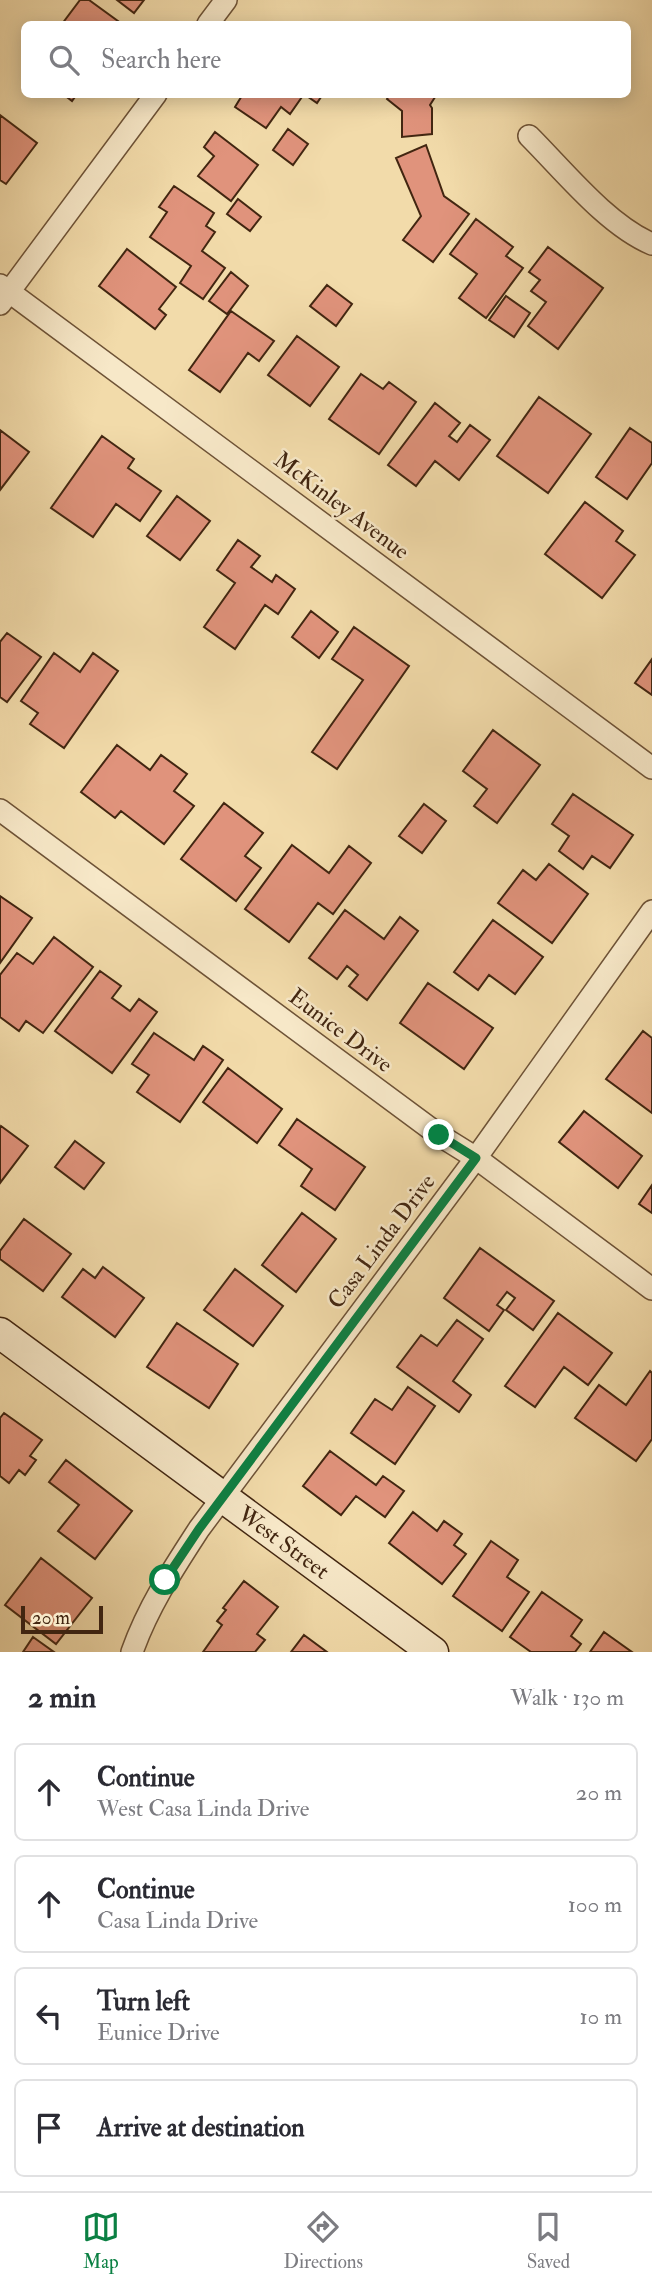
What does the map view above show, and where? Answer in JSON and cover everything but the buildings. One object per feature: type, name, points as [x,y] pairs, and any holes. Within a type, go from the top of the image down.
[{"type":"main road","name":"West Street","points":[[0,1333],[433,1652]]},
{"type":"street","points":[[210,21],[226,0]]},
{"type":"street","points":[[3,293],[153,98]]},
{"type":"street","points":[[529,136],[606,213],[638,238],[652,243]]},
{"type":"street","name":"McKinley Avenue","points":[[3,293],[652,768]]},
{"type":"street","name":"Eunice Drive","points":[[0,810],[652,1289]]},
{"type":"street","name":"Casa Linda Drive","points":[[132,1652],[142,1622],[165,1580],[223,1497],[476,1158],[652,911]]},
{"type":"route","points":[[165,1580],[199,1529],[476,1158],[439,1135]]}]
